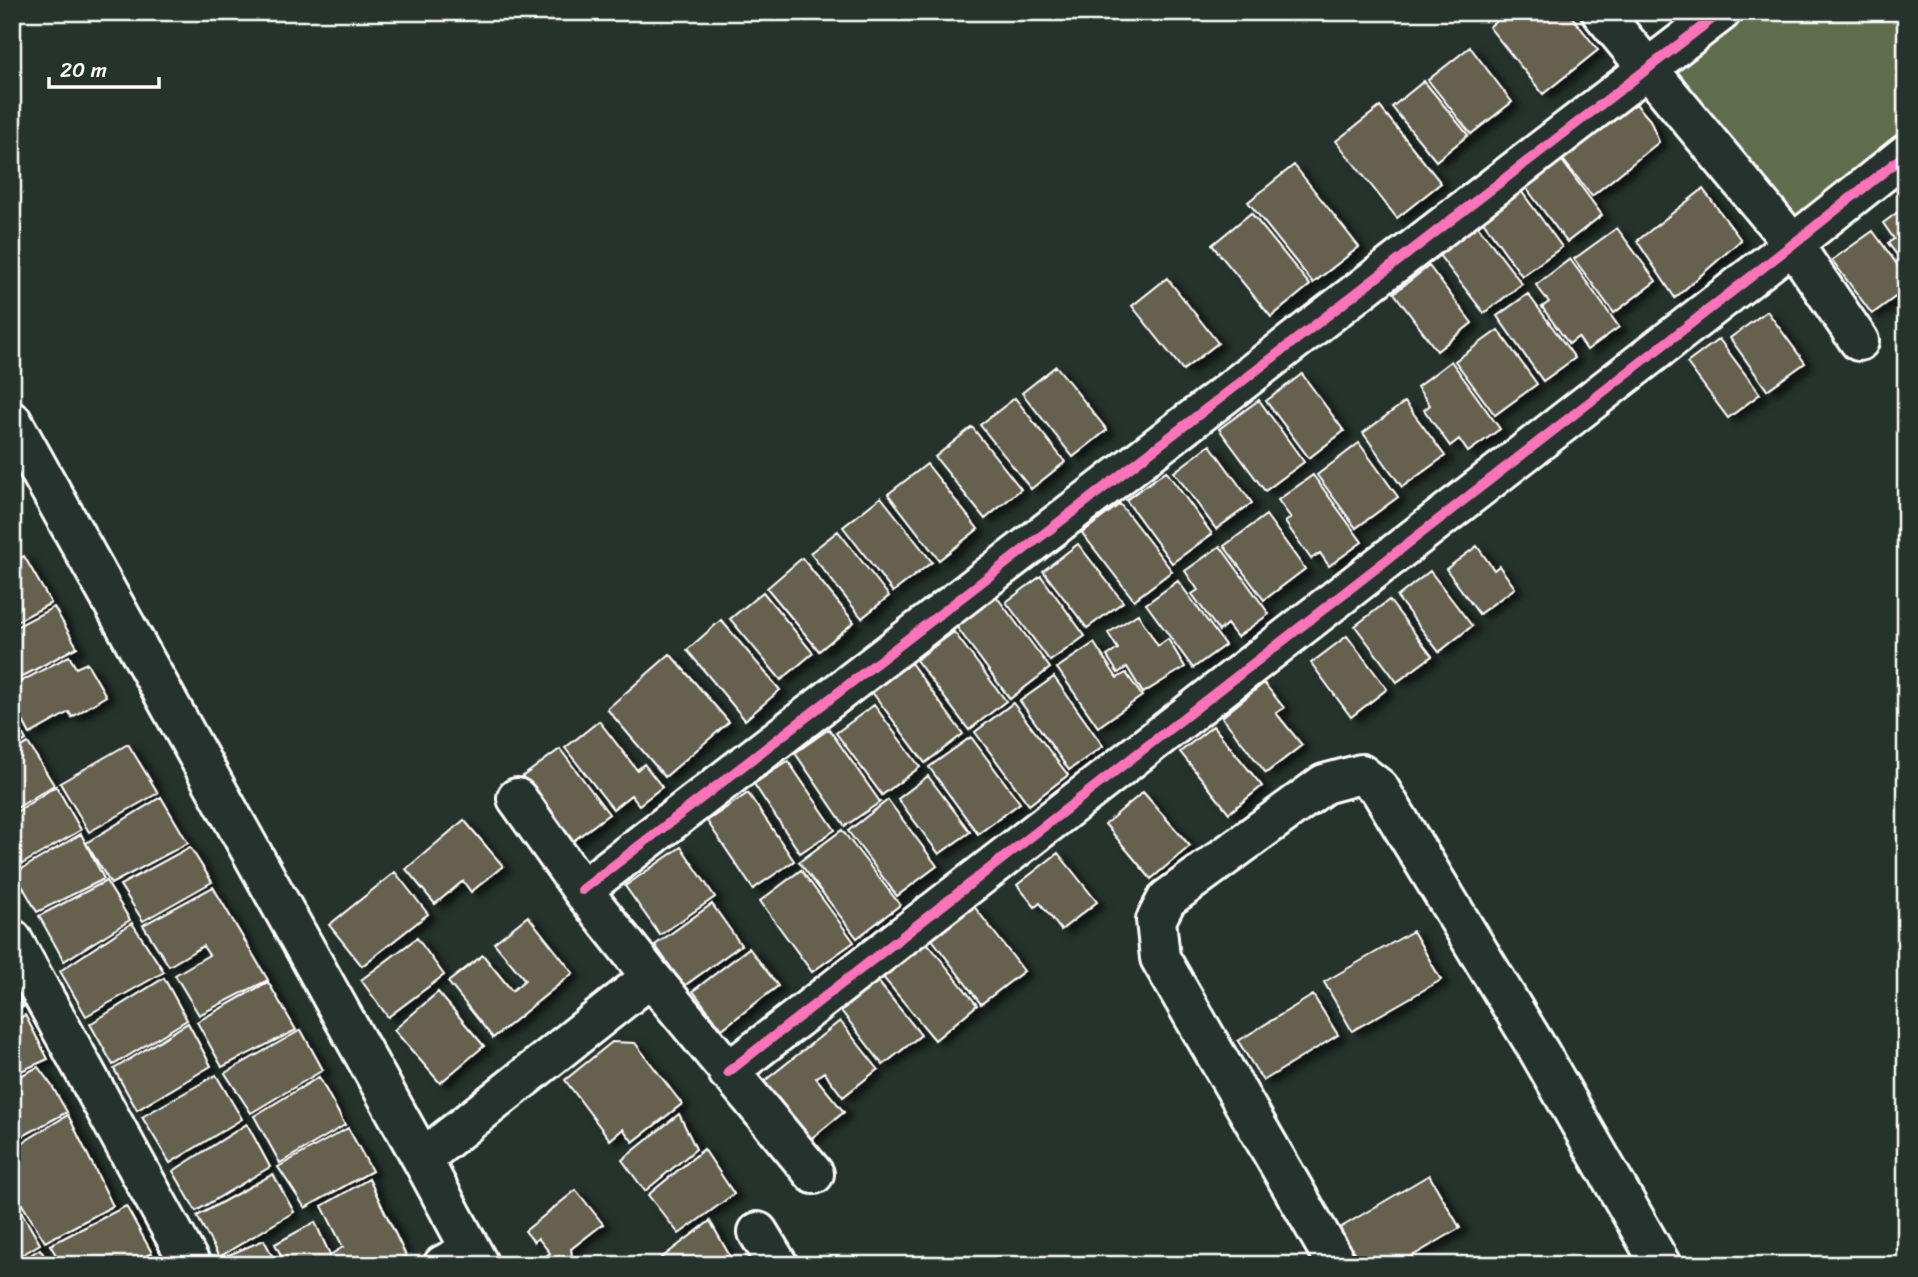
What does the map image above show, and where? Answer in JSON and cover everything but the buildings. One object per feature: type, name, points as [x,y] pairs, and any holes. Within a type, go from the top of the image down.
[{"type":"street","points":[[1601,12],[1793,244],[1858,341]]},
{"type":"street","points":[[582,890],[1721,12]]},
{"type":"street","points":[[728,1072],[1906,154]]},
{"type":"street","points":[[12,421],[422,1159],[464,1260]]},
{"type":"street","points":[[1337,1265],[1160,958],[1156,920],[1167,899],[1324,784],[1361,774],[1379,788],[1540,1052],[1661,1265]]},
{"type":"street","points":[[517,798],[582,890],[814,1174]]},
{"type":"street","points":[[12,939],[191,1265]]},
{"type":"street","points":[[422,1159],[651,977]]},
{"type":"street","points":[[758,1232],[778,1265]]},
{"type":"green space","points":[[1721,12],[1906,12],[1906,154],[1793,244],[1648,69]]},
{"type":"cycle path","points":[[582,890],[1721,12]]},
{"type":"cycle path","points":[[728,1072],[1906,154]]}]
